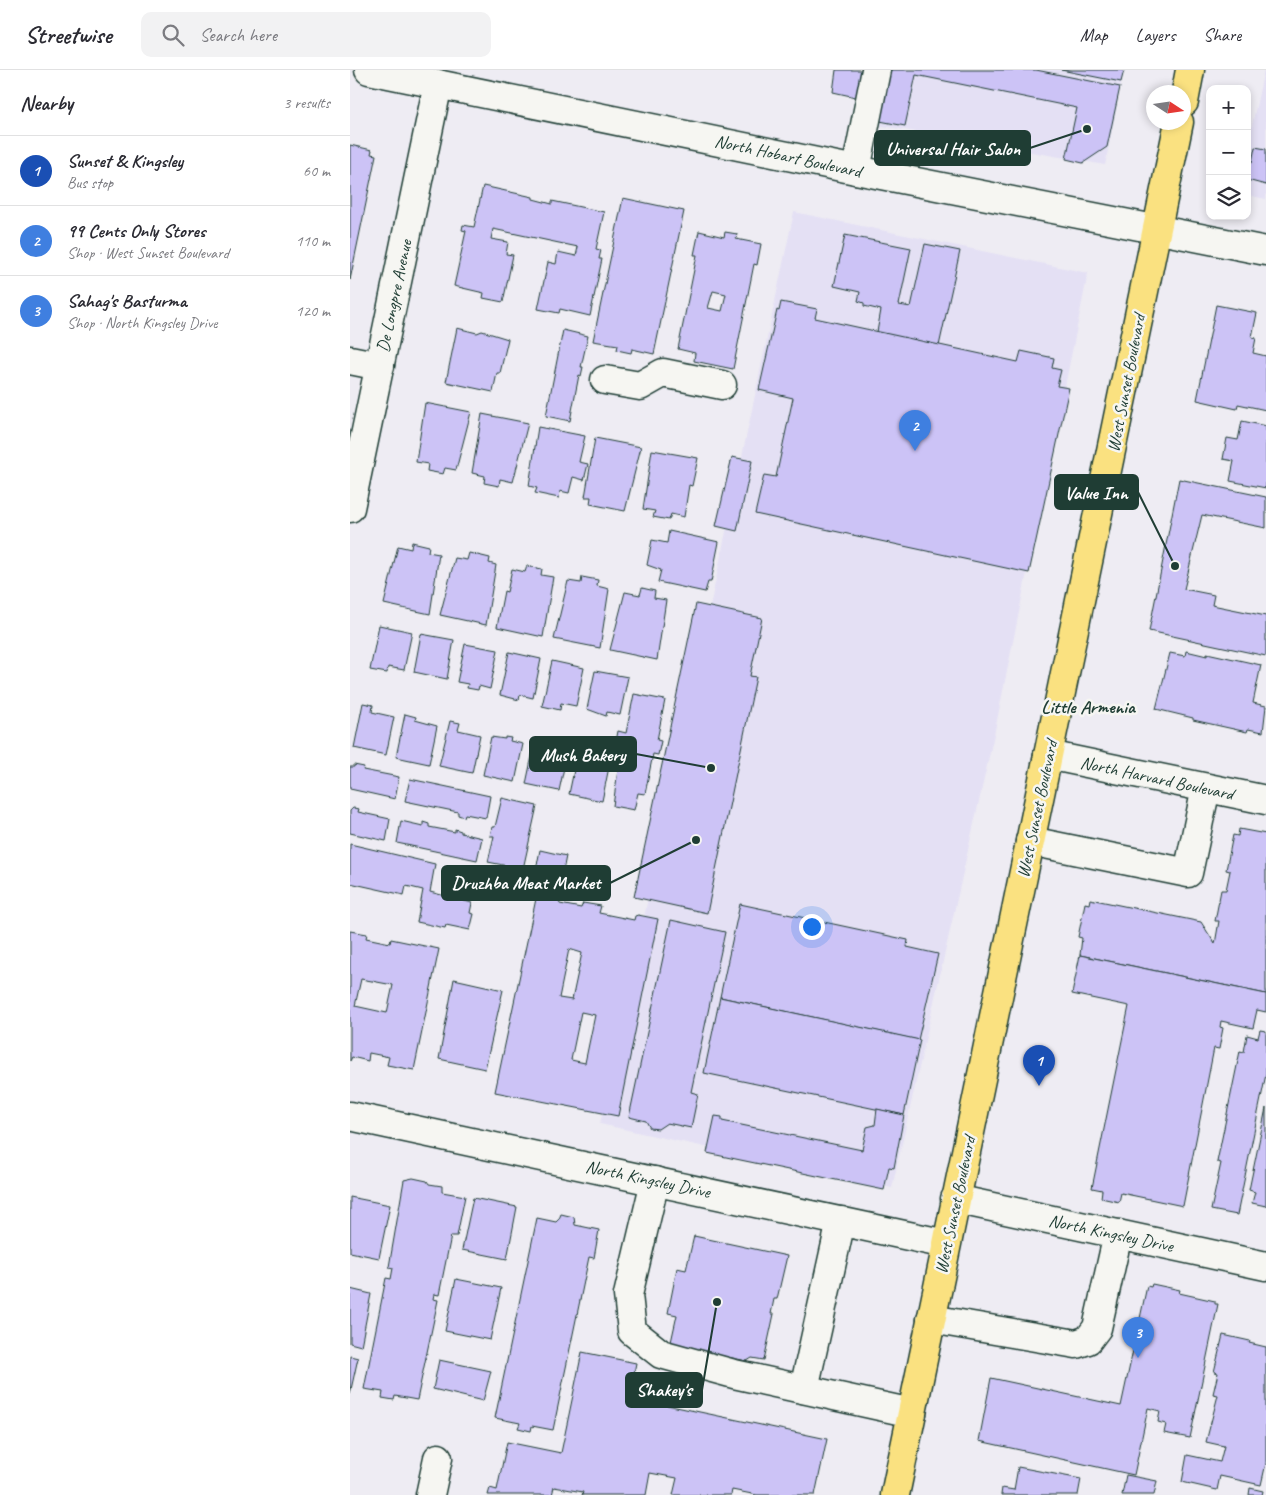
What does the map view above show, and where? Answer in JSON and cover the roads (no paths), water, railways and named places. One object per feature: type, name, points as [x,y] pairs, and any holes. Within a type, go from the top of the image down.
[{"type":"main road","points":[[1187,85],[1190,70]]},
{"type":"main road","name":"West Sunset Boulevard","points":[[895,1495],[1177,130]]},
{"type":"street","name":"North Hobart Boulevard","points":[[369,70],[856,170],[1266,251]]},
{"type":"street","points":[[856,170],[876,70]]},
{"type":"street","name":"De Longpre Avenue","points":[[350,508],[438,84]]},
{"type":"street","points":[[350,360],[380,366]]},
{"type":"street","points":[[605,380],[640,386],[664,373],[722,385]]},
{"type":"street","name":"North Harvard Boulevard","points":[[1048,755],[1266,800]]},
{"type":"street","points":[[1030,841],[1188,873],[1206,788]]},
{"type":"street","name":"North Kingsley Drive","points":[[350,1116],[946,1244]]},
{"type":"street","points":[[655,1181],[628,1295],[632,1331],[661,1354],[912,1413]]},
{"type":"street","name":"North Kingsley Drive","points":[[956,1199],[1266,1266]]},
{"type":"street","points":[[804,1389],[841,1221]]},
{"type":"street","points":[[931,1319],[1076,1344],[1088,1340],[1096,1328],[1118,1234]]},
{"type":"street","points":[[430,1495],[438,1458]]},
{"type":"place","name":"Universal Hair Salon","points":[[1087,129]]},
{"type":"place","name":"99 Cents Only Stores","points":[[915,451]]},
{"type":"place","name":"Value Inn","points":[[1175,566]]},
{"type":"place","name":"Mush Bakery","points":[[711,768]]},
{"type":"place","name":"Druzhba Meat Market","points":[[696,840]]},
{"type":"place","name":"Sunset & Kingsley","points":[[1039,1086]]},
{"type":"place","name":"Shakey's","points":[[717,1302]]},
{"type":"place","name":"Sahag's Basturma","points":[[1138,1358]]},
{"type":"district","name":"Little Armenia","points":[[1088,706]]}]
